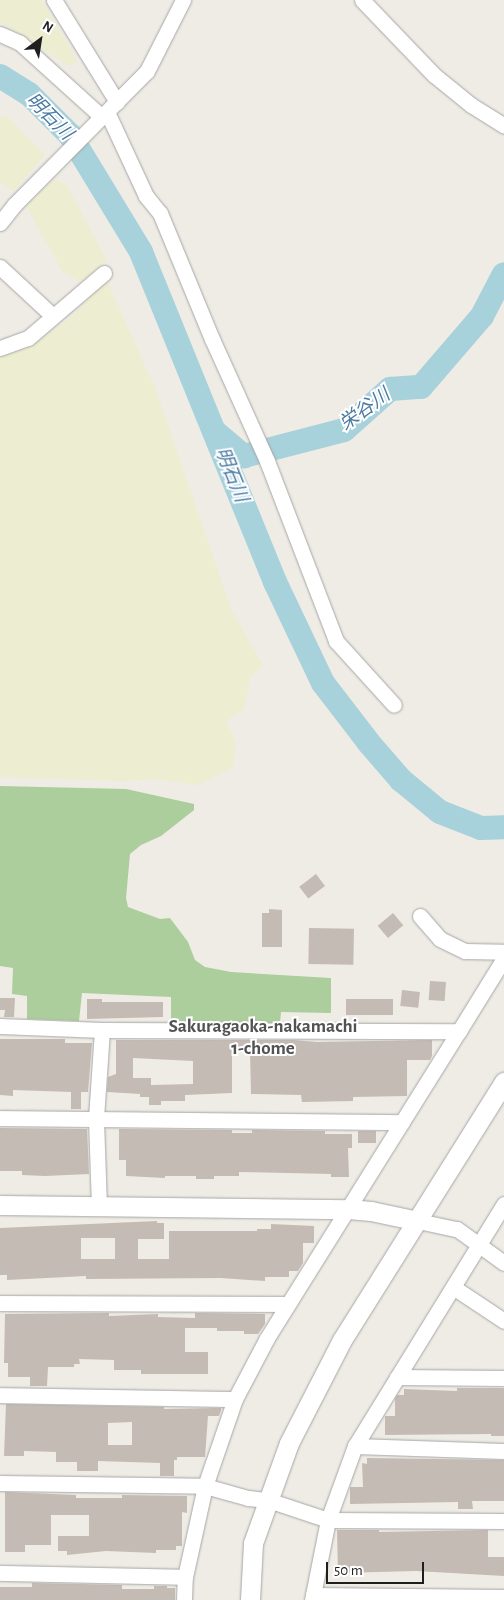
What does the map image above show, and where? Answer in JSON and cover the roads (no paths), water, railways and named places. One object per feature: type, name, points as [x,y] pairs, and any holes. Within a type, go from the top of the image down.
[{"type":"street","points":[[54,0],[109,110],[146,196],[160,213],[212,338],[267,460],[336,641],[394,705]]},
{"type":"street","points":[[0,223],[15,204],[148,71],[183,0]]},
{"type":"street","points":[[362,0],[434,75],[471,105],[504,126]]},
{"type":"street","points":[[0,34],[20,43],[109,110]]},
{"type":"street","points":[[0,267],[53,316]]},
{"type":"street","points":[[0,348],[28,338],[104,273]]},
{"type":"street","points":[[420,916],[440,938],[464,951],[504,952]]},
{"type":"street","points":[[184,1600],[185,1577],[204,1486],[235,1399],[267,1338],[504,958]]},
{"type":"street","points":[[0,1026],[102,1030],[459,1031]]},
{"type":"street","points":[[99,1206],[96,1118],[102,1030]]},
{"type":"street","points":[[250,1600],[253,1543],[288,1443],[342,1340],[504,1082]]},
{"type":"street","points":[[0,1118],[402,1122]]},
{"type":"street","points":[[504,1204],[355,1446],[328,1520],[312,1598],[504,1597]]},
{"type":"street","points":[[0,1205],[348,1209],[371,1211],[457,1229],[504,1263]]},
{"type":"street","points":[[453,1287],[504,1321]]},
{"type":"street","points":[[0,1303],[288,1304]]},
{"type":"street","points":[[398,1377],[504,1378]]},
{"type":"street","points":[[0,1395],[235,1399]]},
{"type":"street","points":[[355,1446],[504,1451]]},
{"type":"street","points":[[0,1483],[204,1486],[248,1498],[268,1500],[328,1520],[504,1521]]},
{"type":"street","points":[[0,1573],[185,1577]]},
{"type":"waterway","name":"明石川","points":[[0,76],[29,94],[70,135],[141,252],[275,582],[323,683],[369,743],[401,780],[440,812],[481,828],[504,827]]},
{"type":"waterway","name":"栄谷川","points":[[215,432],[244,456],[344,430],[390,389],[421,387],[482,316],[504,274]]},
{"type":"district","name":"Sakuragaoka-nakamachi 1-chome","points":[[263,1038]]}]
